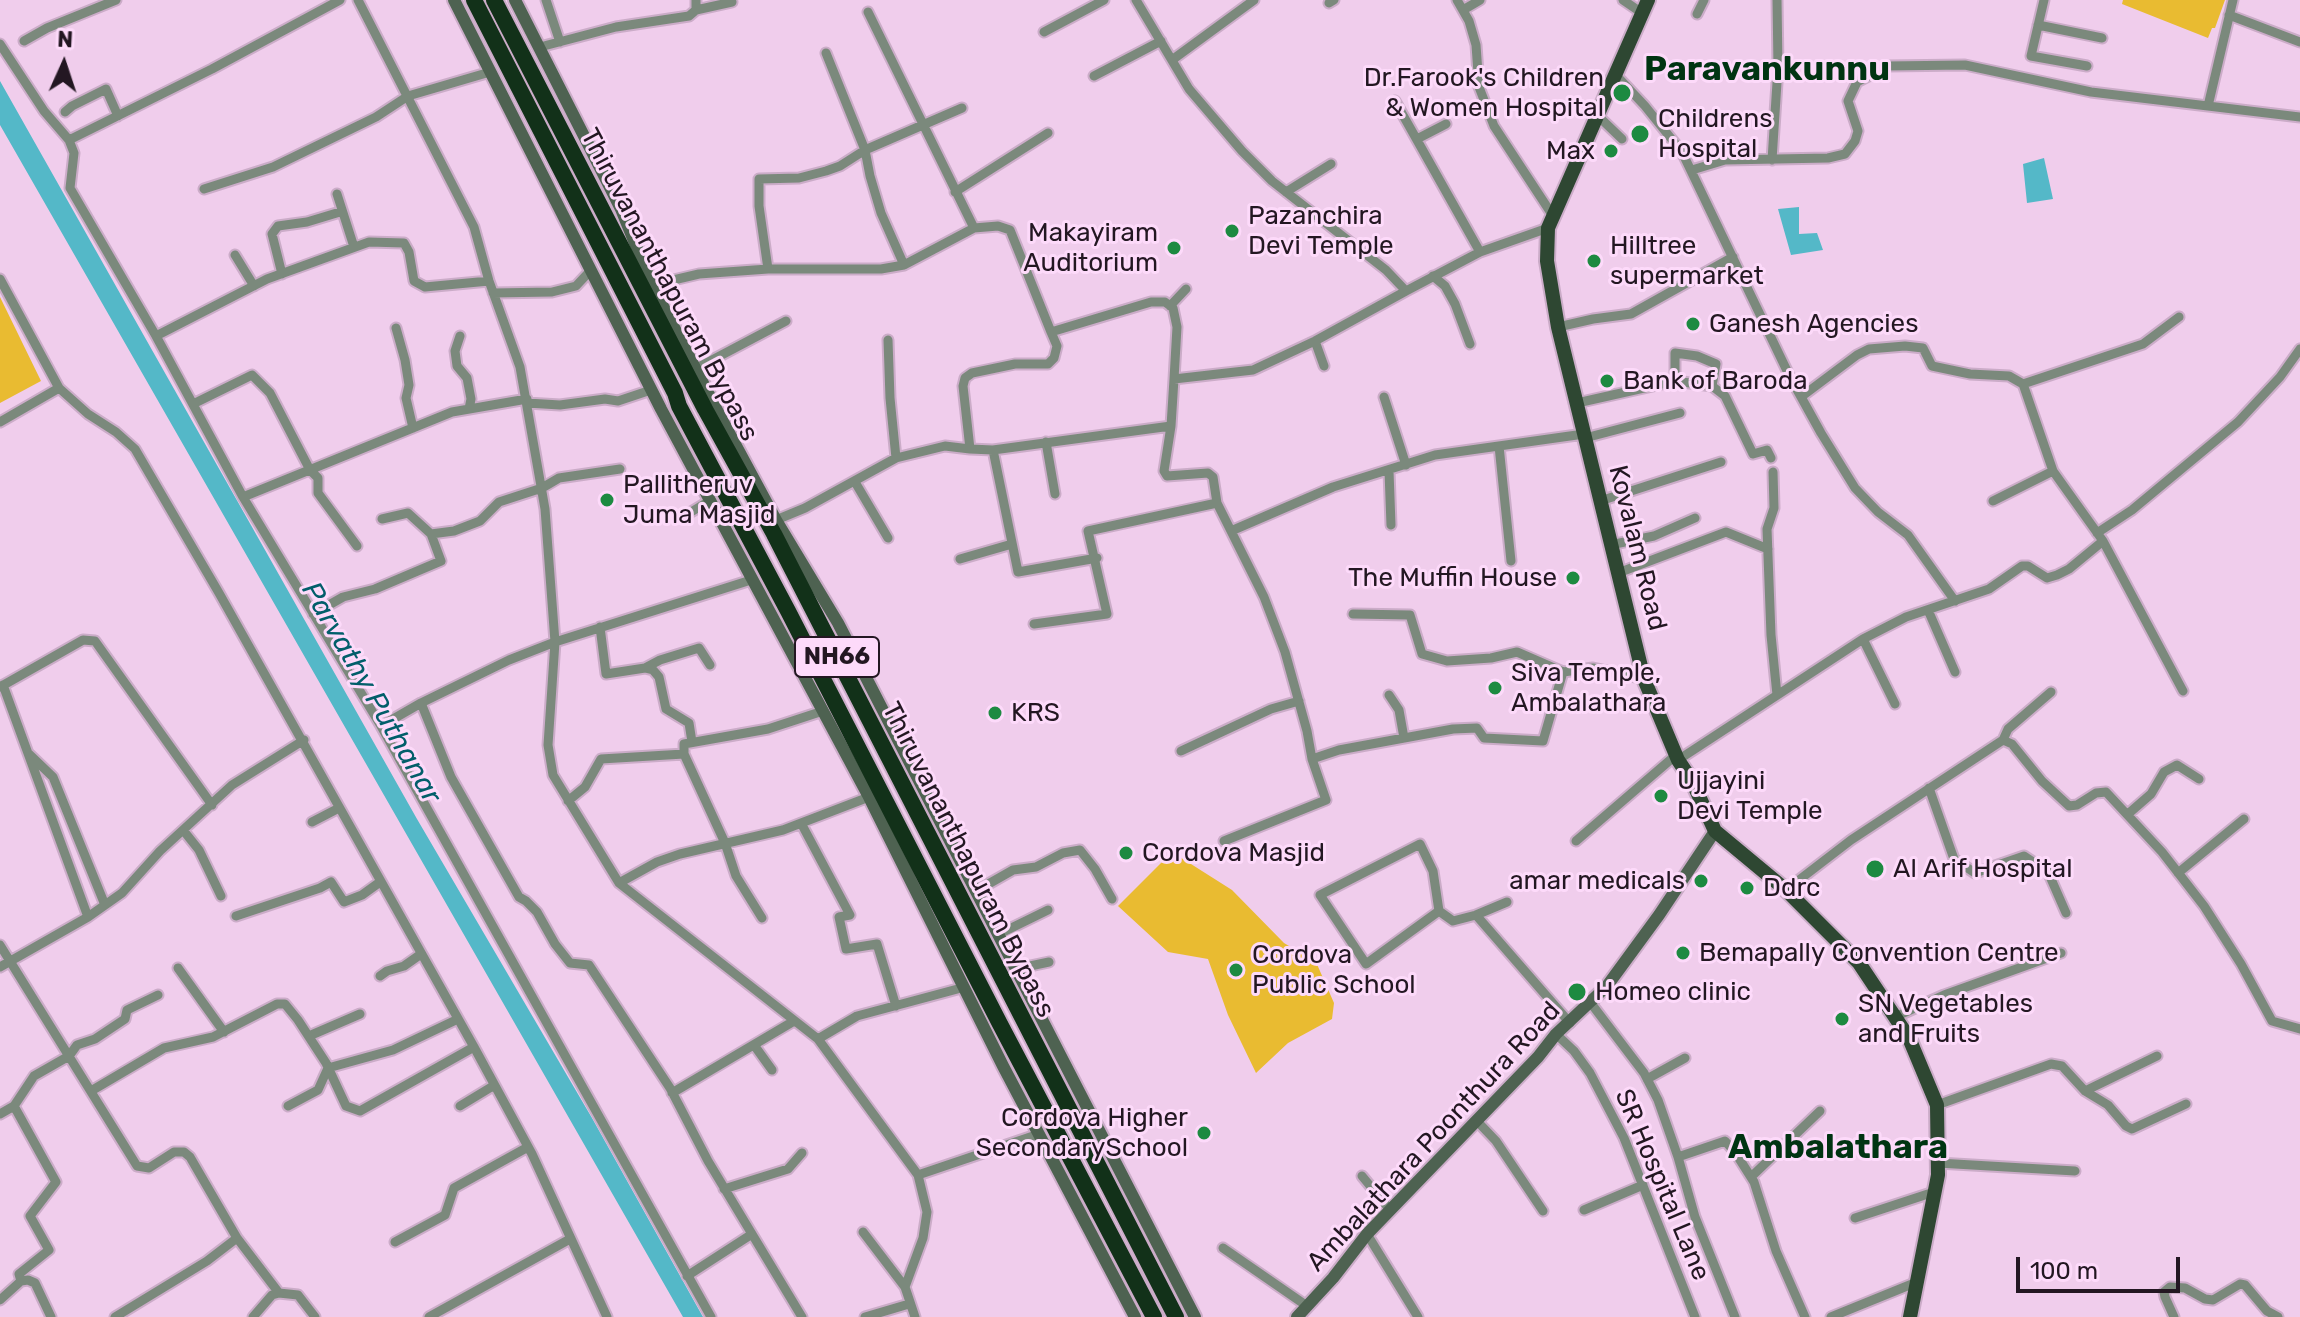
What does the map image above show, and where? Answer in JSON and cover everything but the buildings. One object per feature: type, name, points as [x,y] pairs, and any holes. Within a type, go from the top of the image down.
[{"type":"highway","name":"Thiruvananthapuram Bypass","points":[[474,0],[679,406],[1154,1317]]},
{"type":"highway","name":"Thiruvananthapuram Bypass","points":[[494,0],[705,409],[774,534],[1176,1317]]},
{"type":"main road","name":"Kovalam Road","points":[[1645,7],[1551,222],[1547,261],[1558,327],[1644,679],[1677,758],[1692,781],[1715,831],[1786,890],[1859,963],[1909,1038],[1937,1105],[1938,1163],[1910,1317]]},
{"type":"street","points":[[24,41],[47,28],[116,0]]},
{"type":"street","points":[[69,140],[212,69],[340,0]]},
{"type":"street","points":[[358,0],[474,227],[489,281],[520,367],[542,488],[555,642],[549,758],[553,775],[619,883],[818,1039],[918,1175],[927,1212],[923,1238],[905,1287]]},
{"type":"street","points":[[454,0],[651,390],[869,797],[1135,1317]]},
{"type":"street","name":"Thiruvananthapuram Bypass","points":[[515,0],[621,209],[652,285],[776,520],[838,623],[1195,1317]]},
{"type":"street","points":[[546,0],[560,42]]},
{"type":"street","points":[[1044,32],[1104,0]]},
{"type":"street","points":[[1136,0],[1189,89],[1242,151],[1286,192],[1386,270],[1406,291]]},
{"type":"street","points":[[1172,60],[1254,0]]},
{"type":"street","points":[[1174,379],[1253,370],[1315,341],[1480,252],[1551,222],[1494,126],[1479,87],[1476,45],[1457,0]]},
{"type":"street","points":[[1463,10],[1480,0]]},
{"type":"street","points":[[1623,0],[1645,7]]},
{"type":"street","points":[[1697,14],[1704,0]]},
{"type":"street","points":[[1772,160],[1778,67],[1777,0]]},
{"type":"street","points":[[2044,0],[2031,56],[2087,66]]},
{"type":"street","points":[[2208,106],[2233,0]]},
{"type":"street","points":[[540,47],[616,27],[671,21],[689,16],[696,5],[732,2]]},
{"type":"street","points":[[868,12],[974,228]]},
{"type":"street","points":[[2229,15],[2300,42]]},
{"type":"street","points":[[2038,25],[2102,38]]},
{"type":"street","points":[[1094,76],[1161,41]]},
{"type":"street","points":[[0,44],[44,111],[69,140],[74,153],[70,188],[156,336],[243,497],[381,726],[711,1317]]},
{"type":"street","points":[[826,53],[865,150],[881,213],[904,265]]},
{"type":"street","points":[[1692,170],[1725,160],[1828,158],[1845,154],[1858,131],[1848,101],[1857,82],[1887,66],[1965,65],[2091,92],[2300,117]]},
{"type":"street","points":[[204,189],[273,167],[376,117],[408,96],[490,72]]},
{"type":"street","points":[[1615,74],[1682,152],[1801,397],[1855,488],[1878,512],[1908,535],[1955,601]]},
{"type":"street","points":[[65,112],[106,89],[118,116]]},
{"type":"street","points":[[1395,101],[1480,252]]},
{"type":"street","points":[[768,269],[759,206],[759,179],[799,178],[826,171],[865,150],[962,108]]},
{"type":"street","points":[[1597,115],[1622,139]]},
{"type":"street","points":[[1417,139],[1446,124]]},
{"type":"street","points":[[955,192],[1048,133]]},
{"type":"street","points":[[1286,192],[1331,164]]},
{"type":"street","points":[[337,194],[340,212],[354,247]]},
{"type":"street","points":[[282,274],[272,234],[278,226],[307,222],[340,212]]},
{"type":"street","points":[[652,285],[699,274],[768,269],[881,269],[904,265],[974,228],[998,226],[1010,230],[1057,346],[1054,358],[1048,364],[1015,364],[972,373],[965,378],[963,386],[970,449]]},
{"type":"street","points":[[156,336],[254,286],[369,242],[404,243],[409,252],[414,281],[425,287],[489,281]]},
{"type":"street","points":[[235,255],[254,286]]},
{"type":"street","points":[[1558,327],[1631,314],[1733,257]]},
{"type":"street","points":[[493,293],[552,292],[576,286],[591,270]]},
{"type":"street","points":[[1433,276],[1445,286],[1455,304],[1470,344]]},
{"type":"street","points":[[0,279],[59,388],[135,449],[304,740],[474,1047],[528,1147],[607,1317]]},
{"type":"street","points":[[1170,306],[1186,289]]},
{"type":"street","points":[[1051,332],[1151,302],[1165,302],[1173,308],[1177,327],[1171,426],[1164,471],[1167,476],[1208,473],[1213,477],[1217,503],[1264,597],[1285,652],[1312,759],[1326,800],[1224,841]]},
{"type":"street","points":[[2023,384],[2143,344],[2179,317]]},
{"type":"street","points":[[697,368],[786,321]]},
{"type":"street","points":[[396,328],[405,360],[409,385],[406,398],[413,428]]},
{"type":"street","points":[[460,336],[455,351],[457,366],[467,378],[471,399],[469,409]]},
{"type":"street","points":[[888,340],[896,458]]},
{"type":"street","points":[[1315,341],[1324,366]]},
{"type":"street","points":[[1801,397],[1869,349],[1905,346],[1923,348],[1936,368],[2009,376],[2023,384],[2053,471],[2100,537],[2183,691]]},
{"type":"street","points":[[1576,841],[1677,758],[1863,639],[1906,617],[1989,589],[2022,566],[2028,566],[2047,578],[2069,569],[2100,537],[2238,422],[2280,377],[2300,349]]},
{"type":"street","points":[[1675,381],[1675,353],[1697,356],[1716,364],[1712,386]]},
{"type":"street","points":[[193,404],[252,375],[270,393],[310,470],[318,478],[318,493],[357,546]]},
{"type":"street","points":[[1577,403],[1675,381],[1712,386],[1725,396],[1753,454],[1767,450],[1771,458]]},
{"type":"street","points":[[0,422],[59,388]]},
{"type":"street","points":[[243,497],[452,412],[527,401],[560,405],[605,399],[618,401],[651,390]]},
{"type":"street","points":[[1384,397],[1406,465]]},
{"type":"street","points":[[1231,531],[1333,487],[1435,455],[1584,436],[1680,413]]},
{"type":"street","points":[[776,520],[805,508],[896,458],[945,446],[993,450],[1171,426]]},
{"type":"street","points":[[1046,442],[1055,494]]},
{"type":"street","points":[[1499,446],[1511,561]]},
{"type":"street","points":[[993,450],[1018,572],[1097,558]]},
{"type":"street","points":[[1600,501],[1721,462]]},
{"type":"street","points":[[431,534],[454,531],[480,521],[499,502],[542,488],[559,478],[620,469]]},
{"type":"street","points":[[1389,471],[1391,525]]},
{"type":"street","points":[[1993,501],[2053,471]]},
{"type":"street","points":[[1773,472],[1774,508],[1767,529],[1777,695]]},
{"type":"street","points":[[855,482],[888,538]]},
{"type":"street","points":[[686,515],[711,500]]},
{"type":"street","points":[[1034,624],[1107,614],[1097,558],[1088,531],[1217,503]]},
{"type":"street","points":[[313,614],[343,597],[375,589],[441,561],[431,534],[408,513],[382,519]]},
{"type":"street","points":[[1610,545],[1654,536],[1695,518]]},
{"type":"street","points":[[1618,573],[1726,532],[1768,549]]},
{"type":"street","points":[[960,559],[1012,544]]},
{"type":"street","points":[[381,726],[509,660],[600,627],[751,580]]},
{"type":"street","points":[[1928,610],[1955,672]]},
{"type":"street","points":[[1353,614],[1410,615],[1422,654],[1447,661],[1491,658],[1517,652],[1563,672],[1593,668],[1644,679]]},
{"type":"street","points":[[600,627],[606,674],[645,668],[699,648],[710,665]]},
{"type":"street","points":[[1863,639],[1895,704]]},
{"type":"street","points":[[88,917],[1,686],[83,640],[95,641],[212,805]]},
{"type":"street","points":[[645,668],[653,670],[659,677],[666,709],[689,723],[692,742]]},
{"type":"street","points":[[1312,759],[1339,750],[1472,727],[1477,728],[1484,738],[1543,741],[1563,672]]},
{"type":"street","points":[[1786,890],[1817,864],[2003,740],[2008,729],[2051,692]]},
{"type":"street","points":[[1389,695],[1399,710],[1404,738]]},
{"type":"street","points":[[1181,751],[1271,709],[1299,701]]},
{"type":"street","points":[[421,703],[451,777],[519,897],[537,912],[570,963],[589,965],[672,1093],[724,1189],[802,1317]]},
{"type":"street","points":[[762,918],[736,876],[725,843],[684,754],[684,744],[768,729],[823,711]]},
{"type":"street","points":[[0,967],[88,917],[122,893],[160,851],[246,774],[304,740]]},
{"type":"street","points":[[2003,740],[2012,744],[2042,781],[2069,806],[2077,805],[2096,793],[2106,792],[2204,906],[2272,1021],[2300,1029]]},
{"type":"street","points":[[27,751],[53,777],[105,905]]},
{"type":"street","points":[[568,801],[585,787],[601,759],[684,754]]},
{"type":"street","points":[[2128,814],[2151,794],[2164,772],[2177,765],[2199,779]]},
{"type":"street","points":[[1929,788],[1954,859],[1975,873],[2024,856],[2048,872],[2066,913]]},
{"type":"street","points":[[619,883],[657,862],[783,830],[869,797]]},
{"type":"street","points":[[312,822],[339,808]]},
{"type":"street","points":[[2178,873],[2244,819]]},
{"type":"street","points":[[801,823],[850,915],[839,917],[846,949],[877,944],[896,1006]]},
{"type":"street","points":[[183,830],[199,850],[221,896]]},
{"type":"street","name":"Ambalathara Poonthura Road","points":[[1297,1317],[1367,1234],[1538,1057],[1556,1034],[1607,986],[1715,831]]},
{"type":"street","points":[[1439,911],[1366,964],[1320,895],[1420,844],[1433,871],[1439,911],[1453,921],[1507,902]]},
{"type":"street","points":[[976,891],[1013,870],[1036,867],[1063,853],[1080,850],[1112,899]]},
{"type":"street","points":[[236,916],[331,882],[344,902],[362,895],[380,882]]},
{"type":"street","points":[[999,934],[1048,910]]},
{"type":"street","points":[[1476,915],[1570,1023]]},
{"type":"street","points":[[0,945],[137,1166],[149,1168],[174,1152],[184,1152],[190,1157],[237,1238],[279,1293]]},
{"type":"street","points":[[1895,1017],[1944,995],[2061,953]]},
{"type":"street","points":[[380,976],[404,966],[421,954]]},
{"type":"street","points":[[1016,969],[1049,962]]},
{"type":"street","points":[[178,968],[224,1032]]},
{"type":"street","points":[[818,1039],[857,1016],[965,987]]},
{"type":"street","points":[[0,1114],[14,1106],[34,1076],[69,1056],[77,1045],[95,1039],[125,1019],[127,1010],[158,995]]},
{"type":"street","points":[[1590,1002],[1647,1079],[1658,1100],[1695,1217],[1735,1317]]},
{"type":"street","points":[[91,1091],[164,1048],[213,1037],[262,1009],[277,1004],[285,1004],[309,1036],[346,1106],[360,1111],[474,1047]]},
{"type":"street","points":[[309,1036],[360,1014]]},
{"type":"street","points":[[328,1068],[393,1050],[458,1019]]},
{"type":"street","points":[[672,1093],[794,1021]]},
{"type":"street","name":"SR Hospital Lane","points":[[1556,1034],[1590,1073],[1624,1138],[1695,1317]]},
{"type":"street","points":[[754,1045],[772,1070]]},
{"type":"street","points":[[2085,1091],[2157,1056]]},
{"type":"street","points":[[1647,1079],[1685,1058]]},
{"type":"street","points":[[1937,1105],[2051,1064],[2062,1066],[2085,1091],[2108,1105],[2132,1129],[2186,1104]]},
{"type":"street","points":[[288,1106],[318,1090],[328,1068]]},
{"type":"street","points":[[460,1106],[493,1086]]},
{"type":"street","points":[[14,1106],[56,1182],[30,1216],[49,1250],[19,1274],[21,1281]]},
{"type":"street","points":[[1751,1177],[1820,1111]]},
{"type":"street","points":[[1476,1120],[1496,1141],[1543,1211]]},
{"type":"street","points":[[918,1175],[1039,1134]]},
{"type":"street","points":[[1678,1157],[1725,1141],[1751,1177],[1776,1251],[1805,1317]]},
{"type":"street","points":[[395,1242],[445,1215],[454,1188],[528,1147]]},
{"type":"street","points":[[724,1189],[788,1169],[802,1153]]},
{"type":"street","points":[[1938,1163],[2075,1171]]},
{"type":"street","points":[[1362,1176],[1390,1210]]},
{"type":"street","points":[[1584,1210],[1643,1185]]},
{"type":"street","points":[[1855,1218],[1934,1192]]},
{"type":"street","points":[[863,1232],[905,1287],[915,1317]]},
{"type":"street","points":[[687,1276],[752,1234]]},
{"type":"street","points":[[1367,1234],[1418,1317]]},
{"type":"street","points":[[115,1317],[207,1261],[237,1238]]},
{"type":"street","points":[[429,1317],[570,1239]]},
{"type":"street","points":[[1223,1248],[1307,1306]]},
{"type":"street","points":[[0,1300],[21,1281],[28,1280],[35,1283],[51,1317]]},
{"type":"street","points":[[1831,1317],[1917,1282]]},
{"type":"street","points":[[2174,1317],[2164,1292],[2170,1287],[2185,1288],[2213,1300],[2240,1284],[2245,1285],[2267,1311],[2278,1317]]},
{"type":"street","points":[[253,1317],[272,1295],[279,1293],[298,1295],[315,1317]]},
{"type":"street","points":[[865,1317],[909,1304]]},
{"type":"shaded area","points":[[2123,0],[2225,0],[2208,38],[2122,4]]},
{"type":"shaded area","points":[[0,297],[41,381],[0,403]]},
{"type":"shaded area","name":"Cordova Public School","points":[[1172,852],[1232,890],[1284,943],[1316,962],[1334,1003],[1332,1019],[1288,1043],[1256,1073],[1228,1015],[1208,959],[1168,952],[1118,906]]},
{"type":"water","points":[[0,81],[703,1317],[683,1317],[0,125]]},
{"type":"water","points":[[2044,158],[2053,199],[2027,203],[2023,164]]},
{"type":"water","points":[[1799,207],[1799,234],[1817,233],[1823,250],[1791,255],[1778,209]]},
{"type":"place","name":"Dr.Farook's Children & Women Hospital","points":[[1622,93]]},
{"type":"place","name":"Childrens Hospital","points":[[1640,134]]},
{"type":"place","name":"Max","points":[[1611,151]]},
{"type":"place","name":"Pazanchira Devi Temple","points":[[1232,231]]},
{"type":"place","name":"Makayiram Auditorium","points":[[1174,248]]},
{"type":"place","name":"Hilltree supermarket","points":[[1594,261]]},
{"type":"place","name":"Ganesh Agencies","points":[[1693,324]]},
{"type":"place","name":"Bank of Baroda","points":[[1607,381]]},
{"type":"place","name":"Pallitheruv Juma Masjid","points":[[607,500]]},
{"type":"place","name":"The Muffin House","points":[[1573,578]]},
{"type":"place","name":"Siva Temple, Ambalathara","points":[[1495,688]]},
{"type":"place","name":"KRS","points":[[995,713]]},
{"type":"place","name":"Ujjayini Devi Temple","points":[[1661,796]]},
{"type":"place","name":"Cordova Masjid","points":[[1126,853]]},
{"type":"place","name":"Al Arif Hospital","points":[[1875,869]]},
{"type":"place","name":"amar medicals","points":[[1701,881]]},
{"type":"place","name":"Ddrc","points":[[1747,888]]},
{"type":"place","name":"Bemapally Convention Centre","points":[[1683,953]]},
{"type":"place","name":"Cordova Public School","points":[[1236,970]]},
{"type":"place","name":"Homeo clinic","points":[[1577,992]]},
{"type":"place","name":"SN Vegetables and Fruits","points":[[1842,1019]]},
{"type":"place","name":"Cordova Higher SecondarySchool","points":[[1204,1133]]},
{"type":"district","name":"Paravankunnu","points":[[1767,70]]},
{"type":"district","name":"Ambalathara","points":[[1838,1148]]},
{"type":"water label","name":"Parvathy Puthanar","points":[[371,693]]}]
